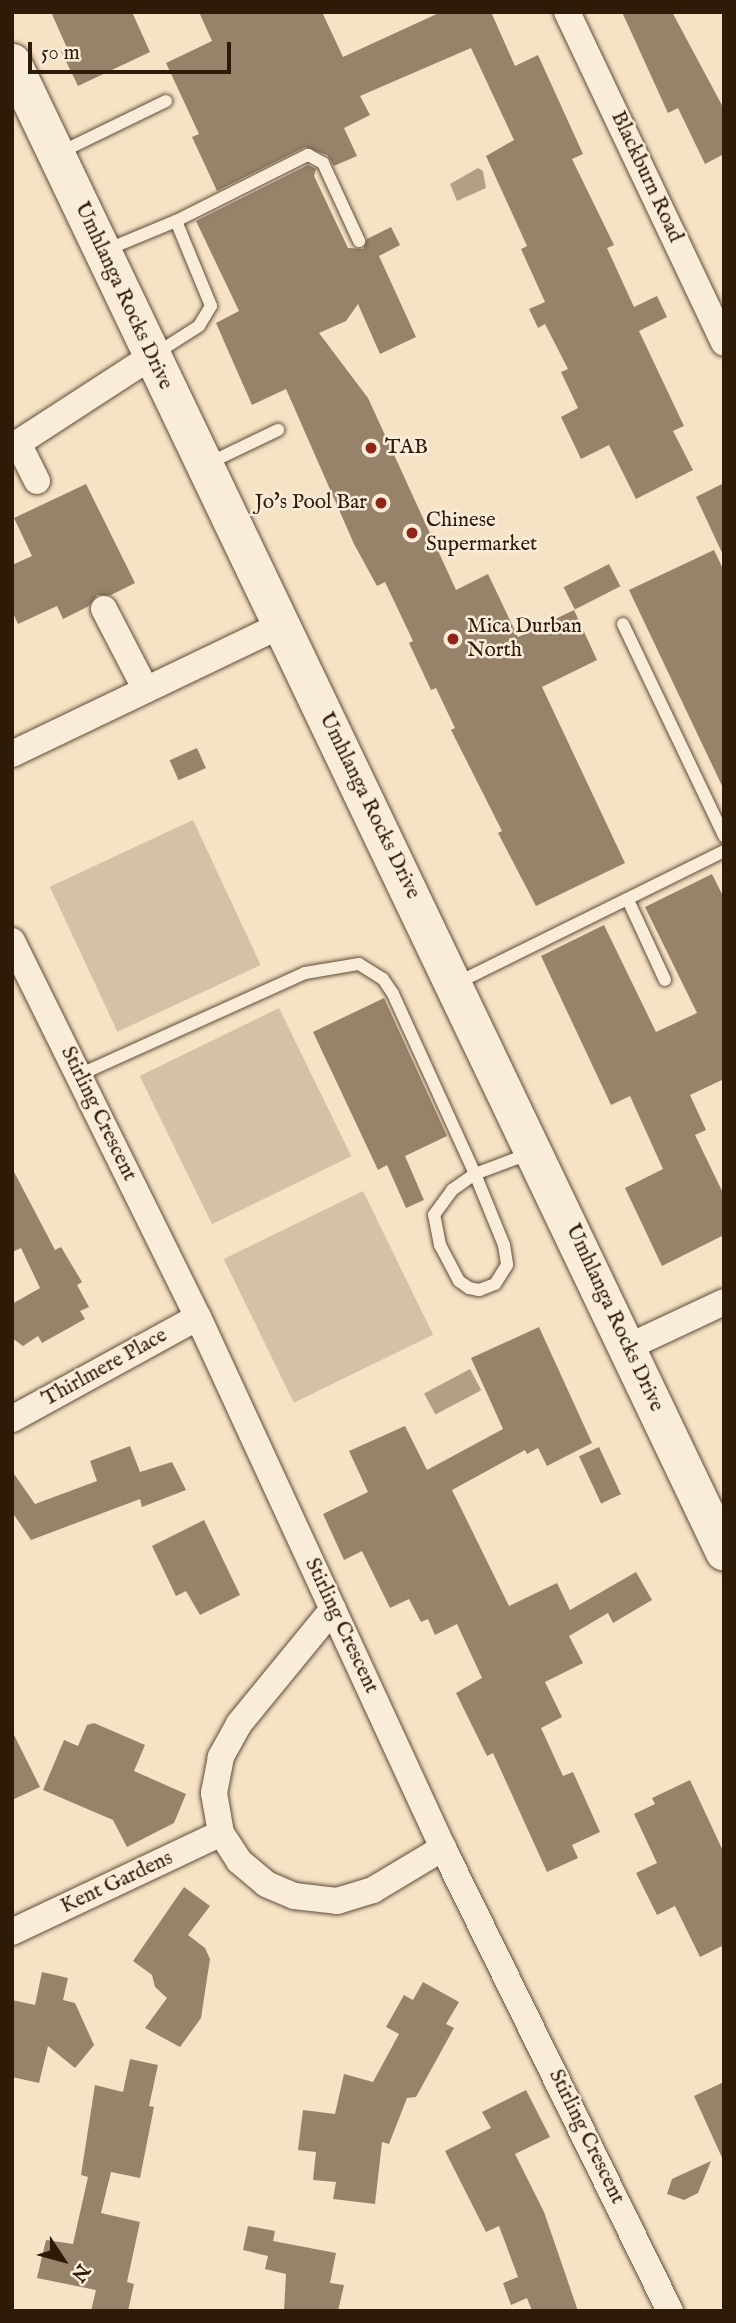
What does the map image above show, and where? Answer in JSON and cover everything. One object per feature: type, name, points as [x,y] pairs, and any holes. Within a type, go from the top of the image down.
[{"type":"main road","name":"Umhlanga Rocks Drive","points":[[12,62],[535,1151],[724,1552]]},
{"type":"street","name":"Blackburn Road","points":[[567,12],[724,342]]},
{"type":"street","points":[[37,481],[18,443],[152,356]]},
{"type":"street","points":[[104,609],[146,690]]},
{"type":"street","points":[[12,754],[281,625]]},
{"type":"street","name":"Stirling Crescent","points":[[12,941],[198,1317],[443,1849],[670,2311]]},
{"type":"street","points":[[628,1347],[724,1301]]},
{"type":"street","name":"Thirlmere Place","points":[[12,1419],[198,1317]]},
{"type":"street","points":[[332,1609],[239,1724],[221,1757],[214,1793],[221,1833],[239,1861],[266,1884],[294,1896],[337,1901],[373,1890],[443,1849]]},
{"type":"street","name":"Kent Gardens","points":[[12,1932],[221,1833]]},
{"type":"lane","points":[[56,155],[166,101]]},
{"type":"lane","points":[[102,251],[176,221],[308,155],[323,163],[359,241]]},
{"type":"lane","points":[[152,356],[200,327],[211,306],[176,221]]},
{"type":"lane","points":[[204,466],[278,430]]},
{"type":"lane","points":[[623,624],[724,836]]},
{"type":"lane","points":[[455,984],[724,851]]},
{"type":"lane","points":[[628,900],[665,980]]},
{"type":"lane","points":[[79,1075],[304,974],[359,964],[372,969],[393,994],[475,1174],[507,1265],[495,1284],[479,1290],[459,1281],[434,1229],[440,1203],[475,1174],[535,1151]]},
{"type":"shaded area","points":[[478,168],[483,171],[486,188],[457,201],[450,184]]},
{"type":"shaded area","points":[[193,820],[261,965],[117,1032],[50,887]]},
{"type":"shaded area","points":[[279,1008],[351,1156],[212,1224],[140,1076]]},
{"type":"shaded area","points":[[363,1191],[433,1335],[294,1403],[224,1259]]},
{"type":"shaded area","points":[[470,1369],[481,1390],[435,1415],[424,1393]]},
{"type":"building","points":[[51,12],[132,12],[150,52],[78,86],[61,51],[67,48]]},
{"type":"building","points":[[199,12],[322,12],[343,57],[441,12],[491,12],[515,66],[538,55],[583,154],[572,159],[614,245],[607,248],[634,307],[657,296],[667,317],[639,331],[684,426],[673,431],[693,470],[636,499],[609,445],[581,459],[561,417],[578,408],[561,372],[568,369],[545,324],[538,328],[529,309],[545,302],[521,249],[527,246],[486,156],[514,140],[471,48],[360,96],[370,115],[344,128],[357,156],[334,166],[327,155],[305,147],[217,191],[192,137],[199,134],[166,63],[212,41]]},
{"type":"building","points":[[622,12],[672,12],[724,109],[724,154],[705,164],[678,108],[668,113]]},
{"type":"building","points":[[308,165],[316,169],[314,176],[348,248],[363,249],[367,239],[391,227],[400,245],[379,256],[416,337],[380,354],[358,304],[346,321],[319,333],[368,398],[456,590],[488,574],[518,637],[574,610],[597,660],[542,687],[625,863],[536,906],[498,833],[502,831],[451,730],[455,728],[436,688],[431,690],[409,643],[413,641],[385,582],[377,586],[354,544],[286,389],[252,405],[216,323],[239,311],[196,221]]},
{"type":"building","points":[[724,483],[724,557],[696,497]]},
{"type":"building","points":[[86,484],[135,583],[111,595],[97,595],[89,606],[63,619],[57,606],[18,624],[12,611],[12,565],[32,556],[14,518]]},
{"type":"building","points":[[714,550],[724,571],[724,790],[629,590]]},
{"type":"building","points":[[609,564],[620,586],[575,609],[564,587]]},
{"type":"building","points":[[197,748],[206,768],[179,780],[170,760]]},
{"type":"building","points":[[712,874],[724,898],[724,1079],[690,1095],[706,1130],[695,1135],[724,1195],[724,1235],[662,1266],[625,1188],[663,1169],[630,1096],[611,1105],[541,956],[604,925],[656,1032],[697,1013],[645,907]]},
{"type":"building","points":[[384,998],[447,1136],[405,1156],[424,1200],[406,1208],[387,1165],[378,1170],[313,1032]]},
{"type":"building","points":[[12,1168],[55,1250],[61,1247],[82,1282],[77,1285],[89,1307],[80,1311],[85,1319],[42,1343],[38,1336],[23,1346],[12,1338],[12,1304],[40,1288],[21,1248],[12,1252]]},
{"type":"building","points":[[539,1327],[592,1443],[547,1466],[538,1448],[527,1454],[525,1450],[452,1490],[509,1606],[557,1583],[570,1610],[636,1572],[652,1600],[613,1623],[608,1613],[569,1636],[583,1663],[545,1682],[562,1717],[541,1728],[563,1776],[573,1772],[600,1832],[572,1845],[578,1858],[547,1872],[493,1753],[487,1756],[456,1693],[482,1678],[457,1624],[435,1635],[428,1619],[421,1622],[409,1599],[390,1608],[362,1551],[344,1560],[323,1514],[368,1492],[349,1451],[405,1426],[427,1470],[503,1429],[471,1358]]},
{"type":"building","points":[[130,1446],[140,1472],[172,1462],[186,1490],[142,1507],[140,1499],[31,1540],[12,1512],[12,1471],[35,1504],[97,1481],[90,1461]]},
{"type":"building","points":[[599,1447],[621,1494],[601,1503],[579,1456]]},
{"type":"building","points":[[204,1520],[240,1595],[200,1615],[186,1591],[176,1596],[152,1546]]},
{"type":"building","points":[[94,1723],[145,1745],[134,1771],[186,1794],[174,1823],[127,1847],[113,1820],[43,1790],[64,1740],[78,1746],[87,1725]]},
{"type":"building","points":[[12,1731],[40,1787],[12,1800]]},
{"type":"building","points":[[690,1780],[724,1853],[724,1945],[700,1957],[675,1906],[657,1915],[636,1873],[657,1863],[634,1814],[655,1804],[652,1798]]},
{"type":"building","points":[[184,1887],[210,1906],[188,1935],[205,1948],[210,1959],[201,2018],[180,2047],[145,2028],[167,1998],[155,1987],[152,1975],[133,1961]]},
{"type":"building","points":[[42,1972],[68,1978],[63,2000],[75,2003],[94,2045],[75,2068],[48,2046],[39,2083],[12,2077],[12,2000],[35,2005]]},
{"type":"building","points":[[423,1982],[459,2002],[446,2024],[454,2028],[416,2097],[407,2098],[389,2144],[382,2142],[375,2204],[333,2199],[336,2182],[313,2180],[316,2152],[298,2150],[303,2110],[335,2114],[344,2074],[373,2082],[399,2034],[386,2027],[404,1995],[413,2000]]},
{"type":"building","points":[[130,2059],[158,2065],[149,2106],[154,2107],[140,2178],[111,2172],[101,2213],[140,2222],[127,2282],[134,2284],[128,2311],[91,2311],[96,2290],[37,2278],[46,2240],[73,2244],[88,2177],[81,2175],[95,2085],[123,2092]]},
{"type":"building","points":[[724,2082],[724,2162],[694,2096]]},
{"type":"building","points":[[526,2090],[550,2137],[515,2154],[544,2212],[578,2311],[532,2311],[527,2298],[511,2305],[503,2283],[518,2277],[499,2226],[486,2232],[445,2151],[491,2128],[482,2112]]},
{"type":"building","points":[[711,2161],[698,2193],[684,2200],[667,2194],[672,2179]]},
{"type":"building","points":[[248,2226],[275,2231],[273,2241],[336,2253],[330,2283],[344,2285],[338,2311],[284,2311],[286,2274],[265,2269],[268,2256],[243,2250]]},
{"type":"place","name":"TAB","points":[[371,448]]},
{"type":"place","name":"Jo's Pool Bar","points":[[381,503]]},
{"type":"place","name":"Chinese Supermarket","points":[[412,533]]},
{"type":"place","name":"Mica Durban North","points":[[453,639]]}]
